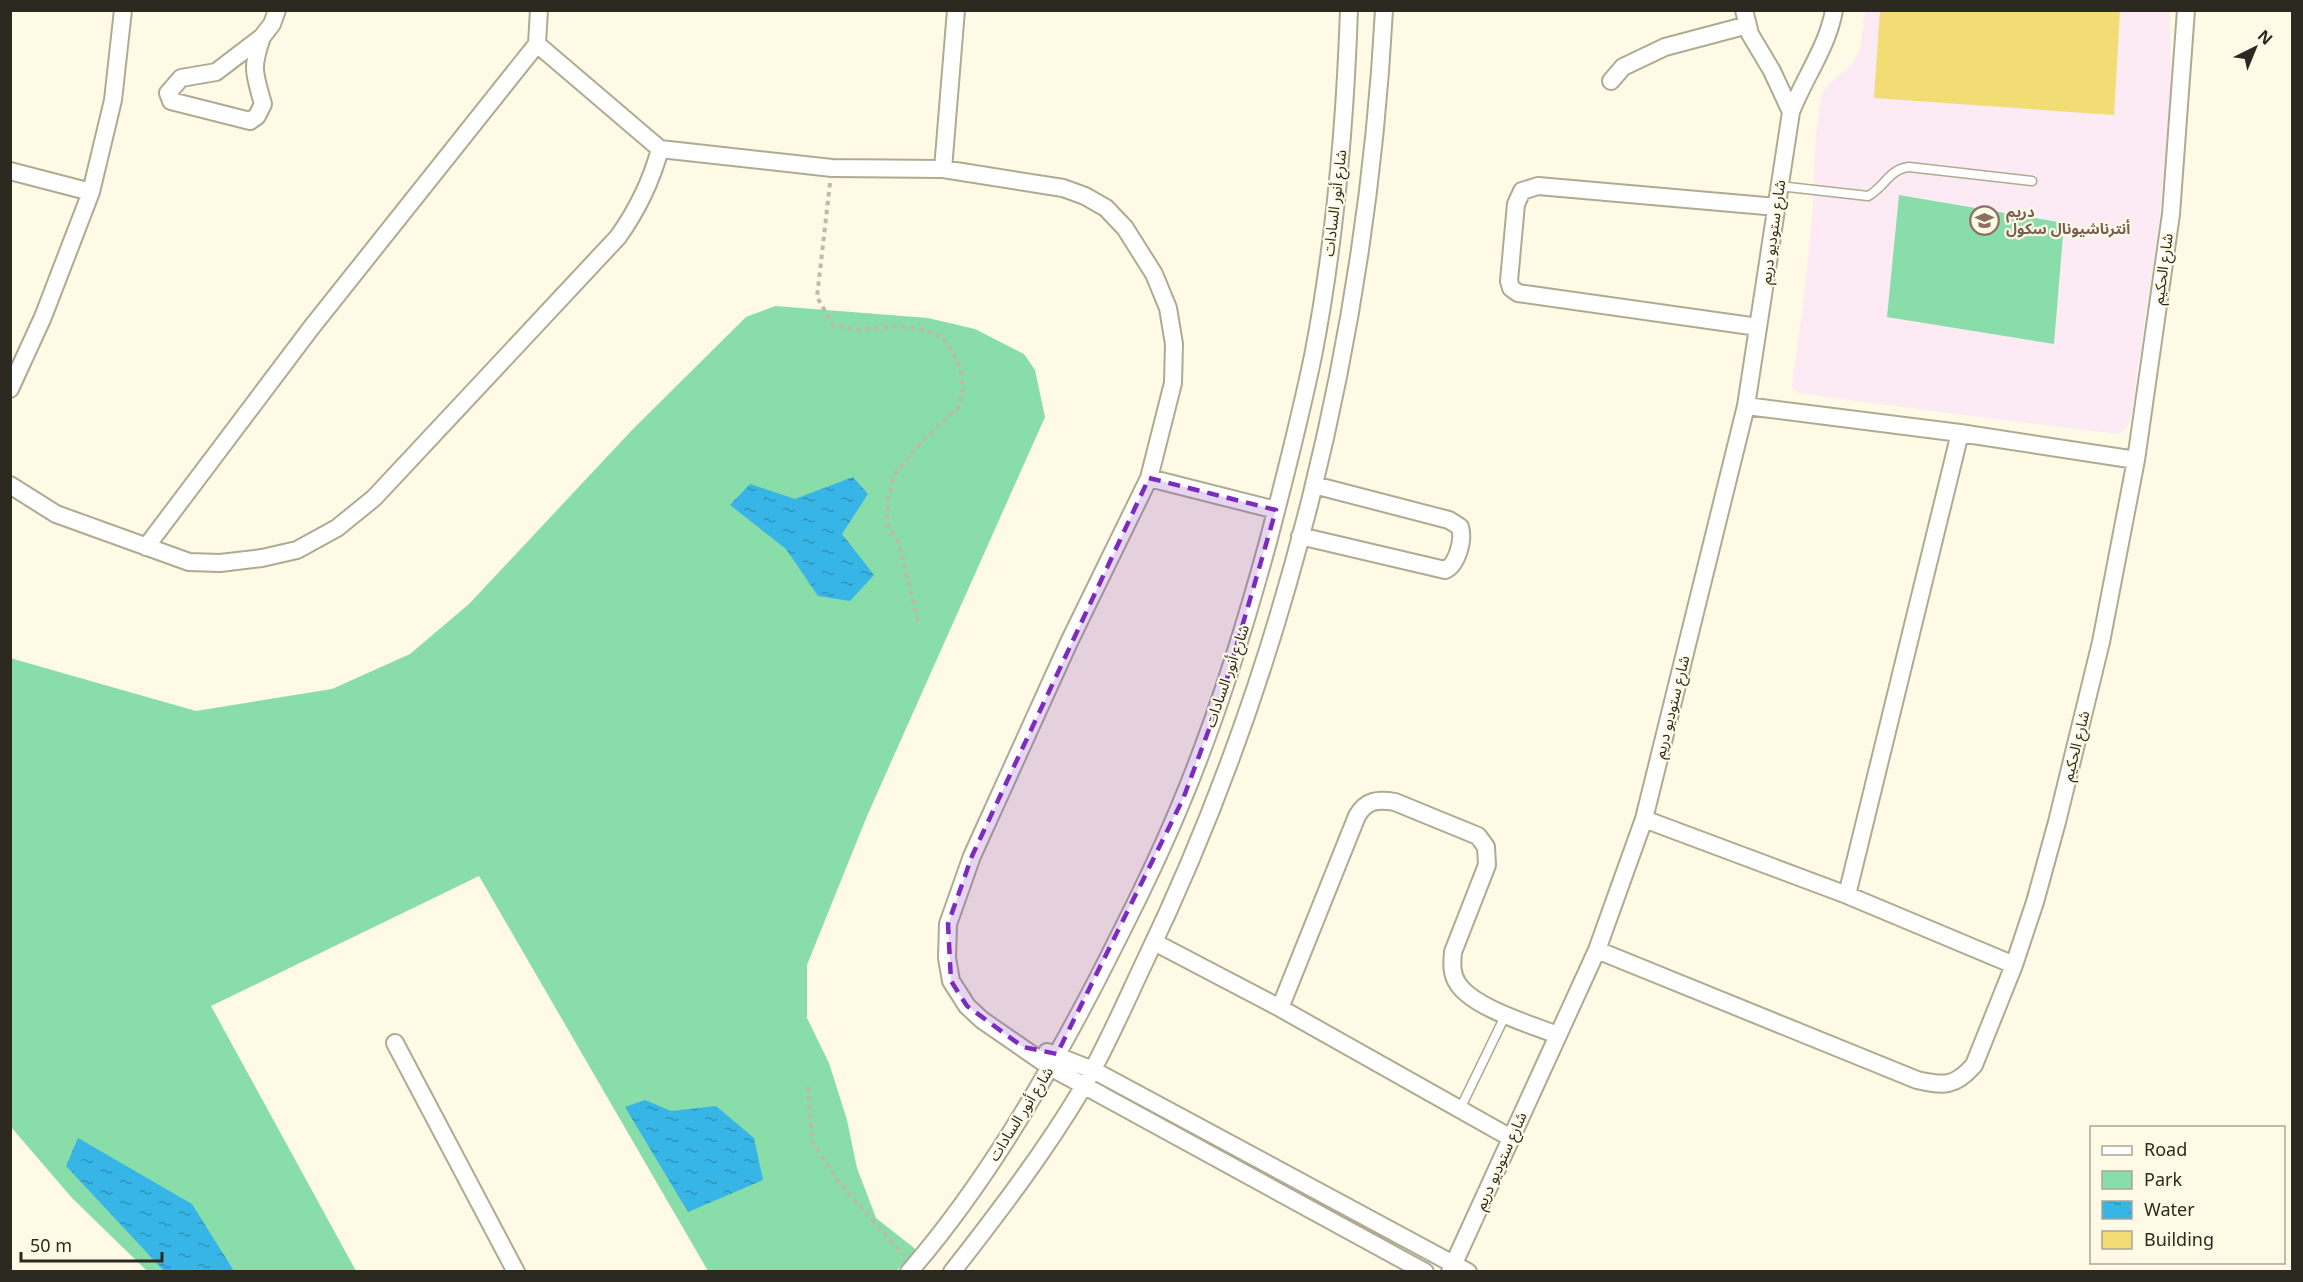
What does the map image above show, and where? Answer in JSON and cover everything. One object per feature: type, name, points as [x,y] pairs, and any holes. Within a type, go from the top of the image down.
[{"type":"street","points":[[10,389],[43,317],[91,192],[113,100],[123,10]]},
{"type":"street","points":[[262,37],[254,61],[256,80],[263,104],[257,116],[250,121],[171,101],[168,93],[181,78],[216,72],[262,37],[272,24],[276,10]]},
{"type":"street","points":[[146,547],[311,328],[537,44],[539,10]]},
{"type":"street","points":[[943,169],[956,10]]},
{"type":"street","name":"شارع أنور السادات","points":[[911,1269],[976,1184],[1054,1061],[1131,915],[1183,799],[1224,689],[1250,606],[1276,510],[1313,357],[1325,282],[1345,110],[1349,10]]},
{"type":"street","name":"شارع أنور السادات","points":[[952,1272],[1004,1203],[1093,1070],[1187,870],[1216,800],[1254,693],[1314,485],[1334,398],[1360,249],[1378,102],[1384,10]]},
{"type":"street","name":"شارع ستوديو دريم","points":[[1458,1269],[1511,1138],[1597,950],[1644,819],[1746,406],[1791,112],[1800,88],[1825,42],[1834,10]]},
{"type":"street","name":"شارع الحكيم","points":[[1597,950],[1917,1080],[1943,1086],[1963,1078],[1974,1065],[2014,965],[2035,902],[2101,642],[2136,460],[2171,214],[2186,10]]},
{"type":"street","points":[[1611,81],[1623,67],[1665,47],[1746,18],[1791,112]]},
{"type":"street","points":[[537,44],[660,149],[832,168],[943,169],[1063,188],[1085,196],[1106,208],[1125,228],[1154,274],[1168,308],[1174,344],[1173,383],[1149,478],[1069,642],[972,856],[948,924],[947,958],[951,981],[967,1006],[1007,1038],[1054,1061],[1093,1070],[1458,1269]]},
{"type":"street","points":[[10,485],[56,514],[189,562],[220,563],[262,558],[297,550],[337,528],[374,498],[618,237],[633,216],[653,176],[660,149]]},
{"type":"street","points":[[10,171],[91,192]]},
{"type":"street","points":[[1758,327],[1518,293],[1511,288],[1509,281],[1517,197],[1522,191],[1538,186],[1777,207]]},
{"type":"street","points":[[1746,406],[1960,433],[2136,460]]},
{"type":"street","points":[[1847,895],[1960,433]]},
{"type":"street","points":[[1149,478],[1276,510]]},
{"type":"street","points":[[1300,536],[1445,570],[1452,565],[1461,541],[1460,527],[1449,520],[1314,485]]},
{"type":"street","points":[[1280,1008],[1357,816],[1369,803],[1381,800],[1395,802],[1478,836],[1486,847],[1487,865],[1453,952],[1452,966],[1457,982],[1467,994],[1506,1014],[1557,1035]]},
{"type":"street","points":[[1644,819],[1847,895],[2014,965]]},
{"type":"street","points":[[1154,942],[1280,1008],[1511,1138]]},
{"type":"street","points":[[394,1043],[516,1272]]},
{"type":"street","points":[[1054,1061],[1083,1087],[1425,1272]]},
{"type":"lane","points":[[1779,186],[1868,196],[1877,191],[1891,174],[1909,167],[2032,181]]},
{"type":"lane","points":[[1460,1109],[1506,1014]]},
{"type":"path","points":[[832,168],[817,297],[833,325],[856,330],[900,326],[925,330],[942,337],[960,368],[963,389],[958,408],[920,443],[895,474],[888,498],[887,523],[899,543],[919,625]]},
{"type":"path","points":[[808,1087],[812,1141],[837,1180],[911,1269]]},
{"type":"highlighted area","points":[[1149,478],[1276,510],[1224,689],[1183,799],[1057,1054],[1023,1047],[967,1006],[951,981],[948,924],[972,856]]},
{"type":"shaded area","name":"دريم أنترناشيونال سكول","points":[[1865,11],[2170,11],[2171,89],[2159,223],[2130,422],[2122,432],[2118,434],[1798,393],[1792,387],[1805,289],[1812,218],[1816,135],[1821,97],[1827,86],[1851,65],[1860,50]]},
{"type":"green space","points":[[1899,195],[2064,223],[2054,344],[1887,317]]},
{"type":"green space","points":[[775,306],[928,318],[975,329],[1024,354],[1035,370],[1045,417],[867,816],[807,965],[807,1018],[829,1063],[847,1120],[857,1168],[876,1218],[918,1251],[896,1271],[708,1271],[479,876],[211,1006],[356,1271],[147,1271],[72,1198],[11,1127],[10,658],[196,711],[332,689],[410,654],[469,604],[633,429],[746,317]]},
{"type":"water","points":[[853,477],[868,494],[842,534],[874,575],[850,601],[818,596],[786,549],[730,505],[750,484],[795,499]]},
{"type":"water","points":[[645,1100],[671,1111],[716,1106],[754,1138],[763,1180],[688,1212],[625,1107]]},
{"type":"water","points":[[78,1138],[192,1204],[234,1271],[164,1271],[66,1166]]},
{"type":"building","points":[[1880,10],[2120,10],[2114,115],[1874,98]]},
{"type":"place","name":"دريم أنترناشيونال سكول","points":[[1985,221]]}]
